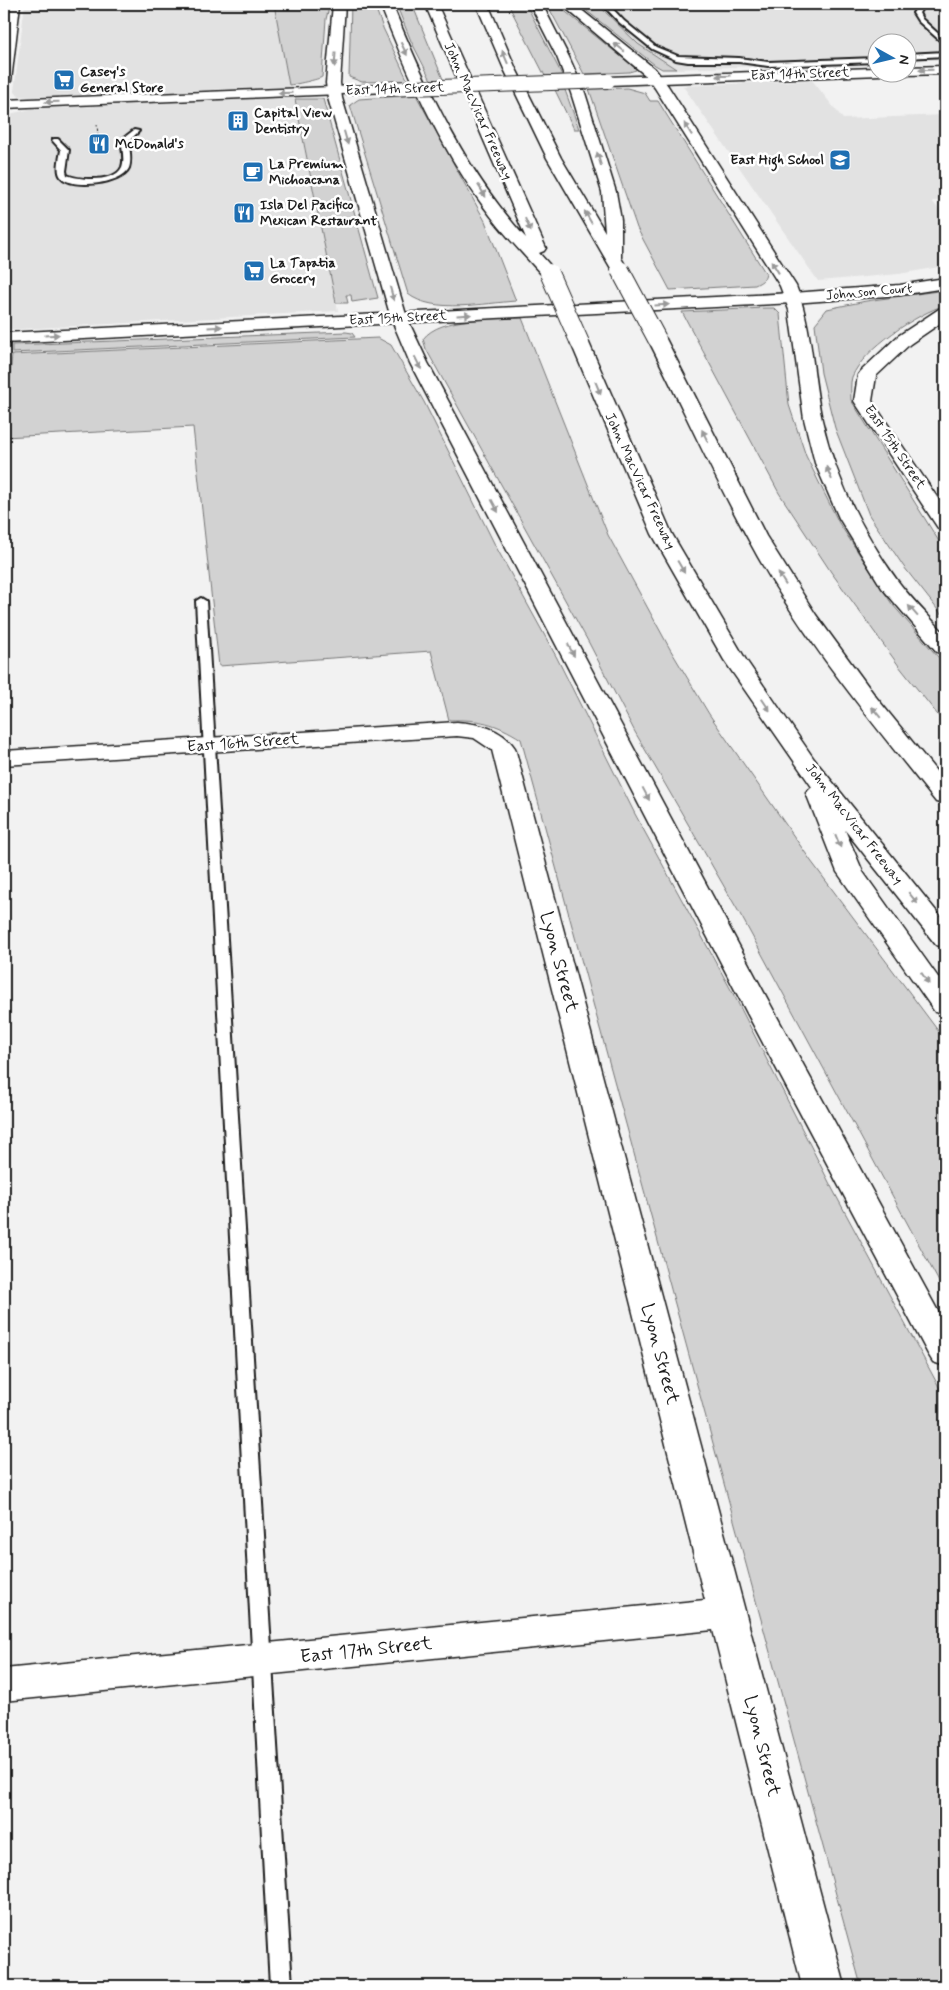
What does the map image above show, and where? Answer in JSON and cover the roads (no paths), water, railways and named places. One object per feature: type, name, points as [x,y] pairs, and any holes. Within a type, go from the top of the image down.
[{"type":"main road","points":[[4,81],[14,4]]},
{"type":"main road","points":[[339,4],[334,91],[399,318],[419,363],[752,995],[945,1354]]},
{"type":"main road","points":[[386,4],[401,44],[450,141],[490,204],[549,273]]},
{"type":"main road","name":"John MacVicar Freeway","points":[[432,4],[472,100],[662,534],[735,660],[806,764],[945,938]]},
{"type":"main road","points":[[482,4],[510,69],[554,158],[657,339],[756,536],[806,617],[868,702],[945,797]]},
{"type":"main road","points":[[536,4],[563,57],[578,93],[609,192],[616,264]]},
{"type":"main road","points":[[567,4],[656,79],[788,286],[797,310],[813,419],[825,463],[848,518],[889,584],[945,647]]},
{"type":"main road","points":[[916,71],[945,70]]},
{"type":"main road","name":"East 14th Street","points":[[4,104],[866,72]]},
{"type":"main road","name":"Johnson Court","points":[[793,298],[900,290],[945,284]]},
{"type":"main road","name":"East 15th Street","points":[[4,338],[793,298]]},
{"type":"main road","name":"East 15th Street","points":[[945,313],[904,340],[867,375],[863,401],[945,524]]},
{"type":"main road","name":"East 16th Street","points":[[4,758],[457,729],[482,733]]},
{"type":"main road","name":"Lyon Street","points":[[482,733],[493,737],[503,748],[824,1986]]},
{"type":"main road","points":[[907,749],[945,788]]},
{"type":"main road","points":[[806,764],[850,872],[945,1006]]},
{"type":"main road","name":"East 17th Street","points":[[4,1685],[262,1661],[727,1613]]},
{"type":"lane","points":[[605,4],[622,22],[654,48],[676,58],[688,60],[739,60],[768,64],[866,60]]},
{"type":"lane","points":[[926,4],[921,6],[916,13],[920,20],[945,43]]},
{"type":"lane","points":[[916,55],[945,54]]},
{"type":"lane","points":[[56,140],[65,150],[63,169],[104,175],[124,170],[126,166],[125,140],[136,132]]},
{"type":"lane","points":[[201,601],[280,1986]]},
{"type":"place","name":"Casey's General Store","points":[[64,80]]},
{"type":"place","name":"Capital View Dentistry","points":[[238,121]]},
{"type":"place","name":"McDonald's","points":[[99,144]]},
{"type":"place","name":"East High School","points":[[840,160]]},
{"type":"place","name":"La Premium Michoacana","points":[[253,172]]},
{"type":"place","name":"Isla Del Pacifico Mexican Restaurant","points":[[244,213]]},
{"type":"place","name":"La Tapatia Grocery","points":[[254,271]]}]
